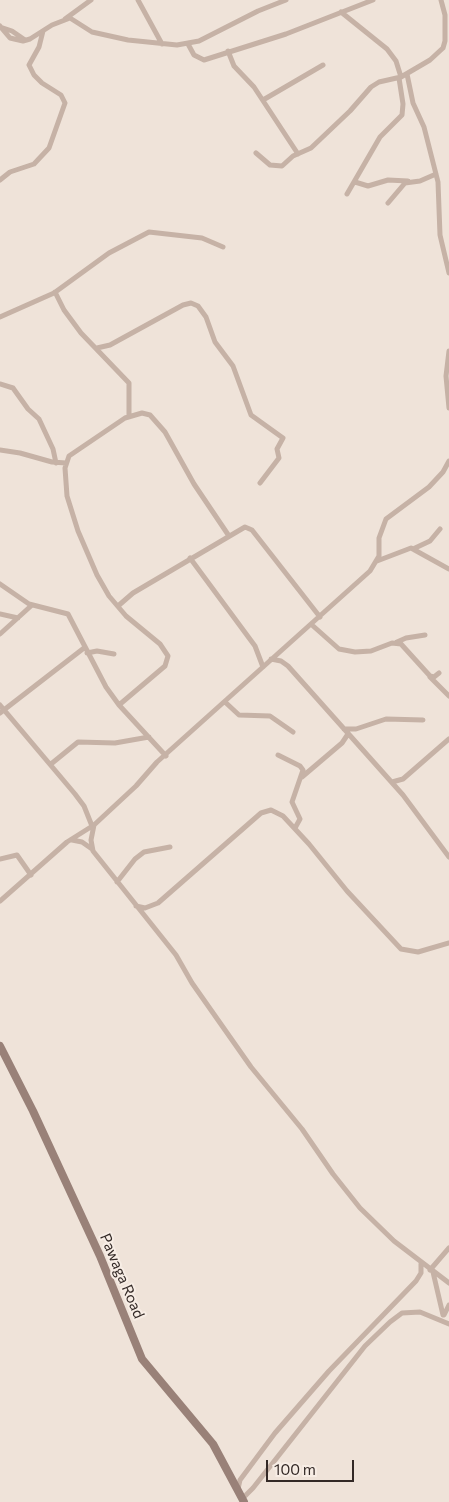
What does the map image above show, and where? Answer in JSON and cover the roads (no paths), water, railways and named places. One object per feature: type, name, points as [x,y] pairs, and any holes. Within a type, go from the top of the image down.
[{"type":"main road","name":"Pawaga Road","points":[[0,1046],[33,1111],[93,1241],[142,1359],[213,1444],[244,1500]]},
{"type":"street","points":[[0,26],[12,31],[25,40],[65,19],[91,0]]},
{"type":"street","points":[[138,0],[162,44]]},
{"type":"street","points":[[65,19],[77,21],[85,29],[92,32],[162,44],[188,44],[199,41],[258,11],[286,0]]},
{"type":"street","points":[[188,44],[194,55],[204,60],[286,34],[373,0]]},
{"type":"street","points":[[256,153],[270,165],[279,167],[311,148],[371,87],[379,82],[400,78],[430,60],[443,48],[446,33],[441,0]]},
{"type":"street","points":[[341,12],[386,49],[396,61],[403,104],[402,115],[378,141],[347,194]]},
{"type":"street","points":[[0,180],[10,172],[34,164],[49,148],[65,103],[62,95],[42,83],[34,75],[29,65],[39,48],[43,31]]},
{"type":"street","points":[[228,51],[234,66],[263,100],[298,154]]},
{"type":"street","points":[[263,100],[323,65]]},
{"type":"street","points":[[407,74],[413,103],[424,127],[436,174],[440,236],[449,273]]},
{"type":"street","points":[[355,182],[368,186],[388,180],[409,182],[436,174]]},
{"type":"street","points":[[388,203],[402,186],[409,182]]},
{"type":"street","points":[[0,317],[56,292],[109,253],[149,232],[202,238],[223,247]]},
{"type":"street","points":[[56,292],[64,310],[81,333],[129,383],[129,417]]},
{"type":"street","points":[[97,348],[119,341],[183,305],[191,303],[198,306],[206,317],[215,342],[233,366],[251,415],[284,438],[277,449],[279,457],[260,482]]},
{"type":"street","points":[[449,351],[446,376],[449,408]]},
{"type":"street","points":[[0,384],[13,388],[39,419],[54,449],[56,462]]},
{"type":"street","points":[[119,705],[165,666],[168,656],[160,644],[126,616],[100,581],[74,520],[65,486],[66,463],[74,452],[113,424],[142,413],[150,415],[157,421],[194,484],[229,536]]},
{"type":"street","points":[[0,450],[66,463]]},
{"type":"street","points":[[0,901],[71,840],[93,826],[271,659],[370,571],[379,556],[380,533],[386,519],[429,487],[443,472],[449,461]]},
{"type":"street","points":[[118,606],[133,593],[190,558],[242,528],[250,528],[320,617]]},
{"type":"street","points":[[376,561],[406,548],[413,548],[430,541],[440,529]]},
{"type":"street","points":[[413,548],[449,569]]},
{"type":"street","points":[[190,558],[255,646],[263,667]]},
{"type":"street","points":[[0,584],[32,605],[68,614],[106,686],[119,705],[166,756]]},
{"type":"street","points":[[0,634],[32,605]]},
{"type":"street","points":[[0,614],[18,618]]},
{"type":"street","points":[[312,624],[339,648],[355,652],[371,651],[384,644],[425,635]]},
{"type":"street","points":[[397,642],[406,648],[449,696]]},
{"type":"street","points":[[2,712],[86,650],[114,654]]},
{"type":"street","points":[[271,659],[281,661],[288,666],[421,816],[449,857]]},
{"type":"street","points":[[430,676],[434,677],[439,673]]},
{"type":"street","points":[[225,702],[239,715],[270,716],[293,732]]},
{"type":"street","points":[[0,705],[2,712],[51,764],[82,803],[93,826],[91,834],[92,849]]},
{"type":"street","points":[[344,729],[356,729],[386,719],[423,720]]},
{"type":"street","points":[[302,777],[342,743],[348,734]]},
{"type":"street","points":[[51,764],[78,742],[115,743],[149,737]]},
{"type":"street","points":[[392,782],[404,779],[449,739]]},
{"type":"street","points":[[278,756],[302,768],[302,777],[292,802],[300,819],[295,828]]},
{"type":"street","points":[[136,906],[145,908],[158,903],[266,810],[277,812],[295,828],[347,891],[401,949],[408,952],[418,952],[449,943]]},
{"type":"street","points":[[71,840],[85,844],[92,849],[176,955],[192,983],[251,1067],[302,1129],[333,1174],[360,1208],[421,1264],[449,1283]]},
{"type":"street","points":[[117,882],[135,858],[144,852],[170,848]]},
{"type":"street","points":[[0,859],[17,855],[31,875]]},
{"type":"street","points":[[431,1271],[449,1248]]},
{"type":"street","points":[[238,1489],[240,1480],[275,1433],[329,1371],[416,1281],[421,1273],[421,1264]]},
{"type":"street","points":[[431,1271],[442,1317],[449,1324]]},
{"type":"street","points":[[442,1317],[449,1304]]},
{"type":"street","points":[[244,1500],[359,1353],[390,1322],[402,1313],[410,1312],[420,1312],[442,1317]]}]
